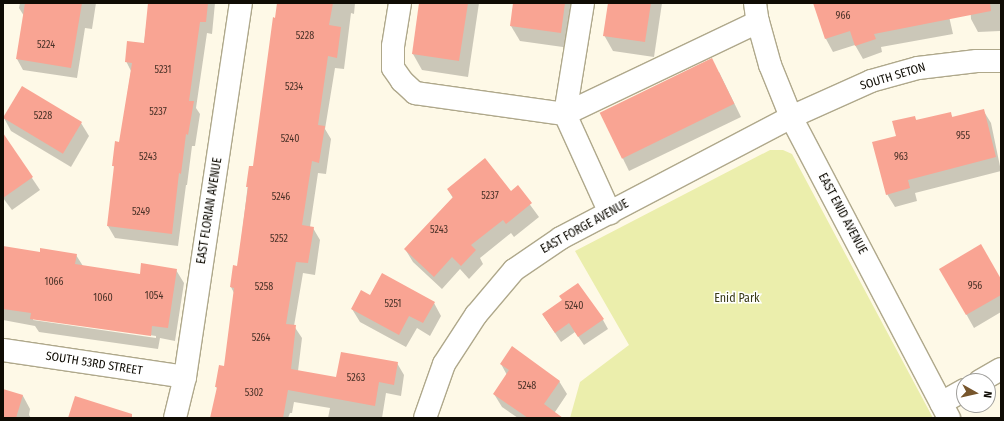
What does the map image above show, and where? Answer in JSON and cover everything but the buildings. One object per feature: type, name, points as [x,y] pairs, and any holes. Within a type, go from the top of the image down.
[{"type":"street","name":"EAST FLORIAN AVENUE","points":[[175,418],[185,378],[241,3]]},
{"type":"street","points":[[400,3],[394,46],[393,68],[402,81],[415,92],[565,114],[756,12]]},
{"type":"street","points":[[583,3],[565,114],[610,213]]},
{"type":"street","name":"EAST ENID AVENUE","points":[[756,12],[770,65],[791,117],[945,410]]},
{"type":"street","name":"SOUTH SETON","points":[[791,117],[871,82],[918,68],[977,61],[1001,61]]},
{"type":"street","name":"EAST FORGE AVENUE","points":[[425,418],[444,364],[476,315],[514,270],[561,238],[791,117]]},
{"type":"street","name":"SOUTH 53RD STREET","points":[[3,350],[185,378]]},
{"type":"street","points":[[945,410],[956,398]]},
{"type":"green space","name":"Enid Park","points":[[770,150],[783,150],[792,154],[933,418],[570,418],[580,382],[629,345],[575,251]]}]
